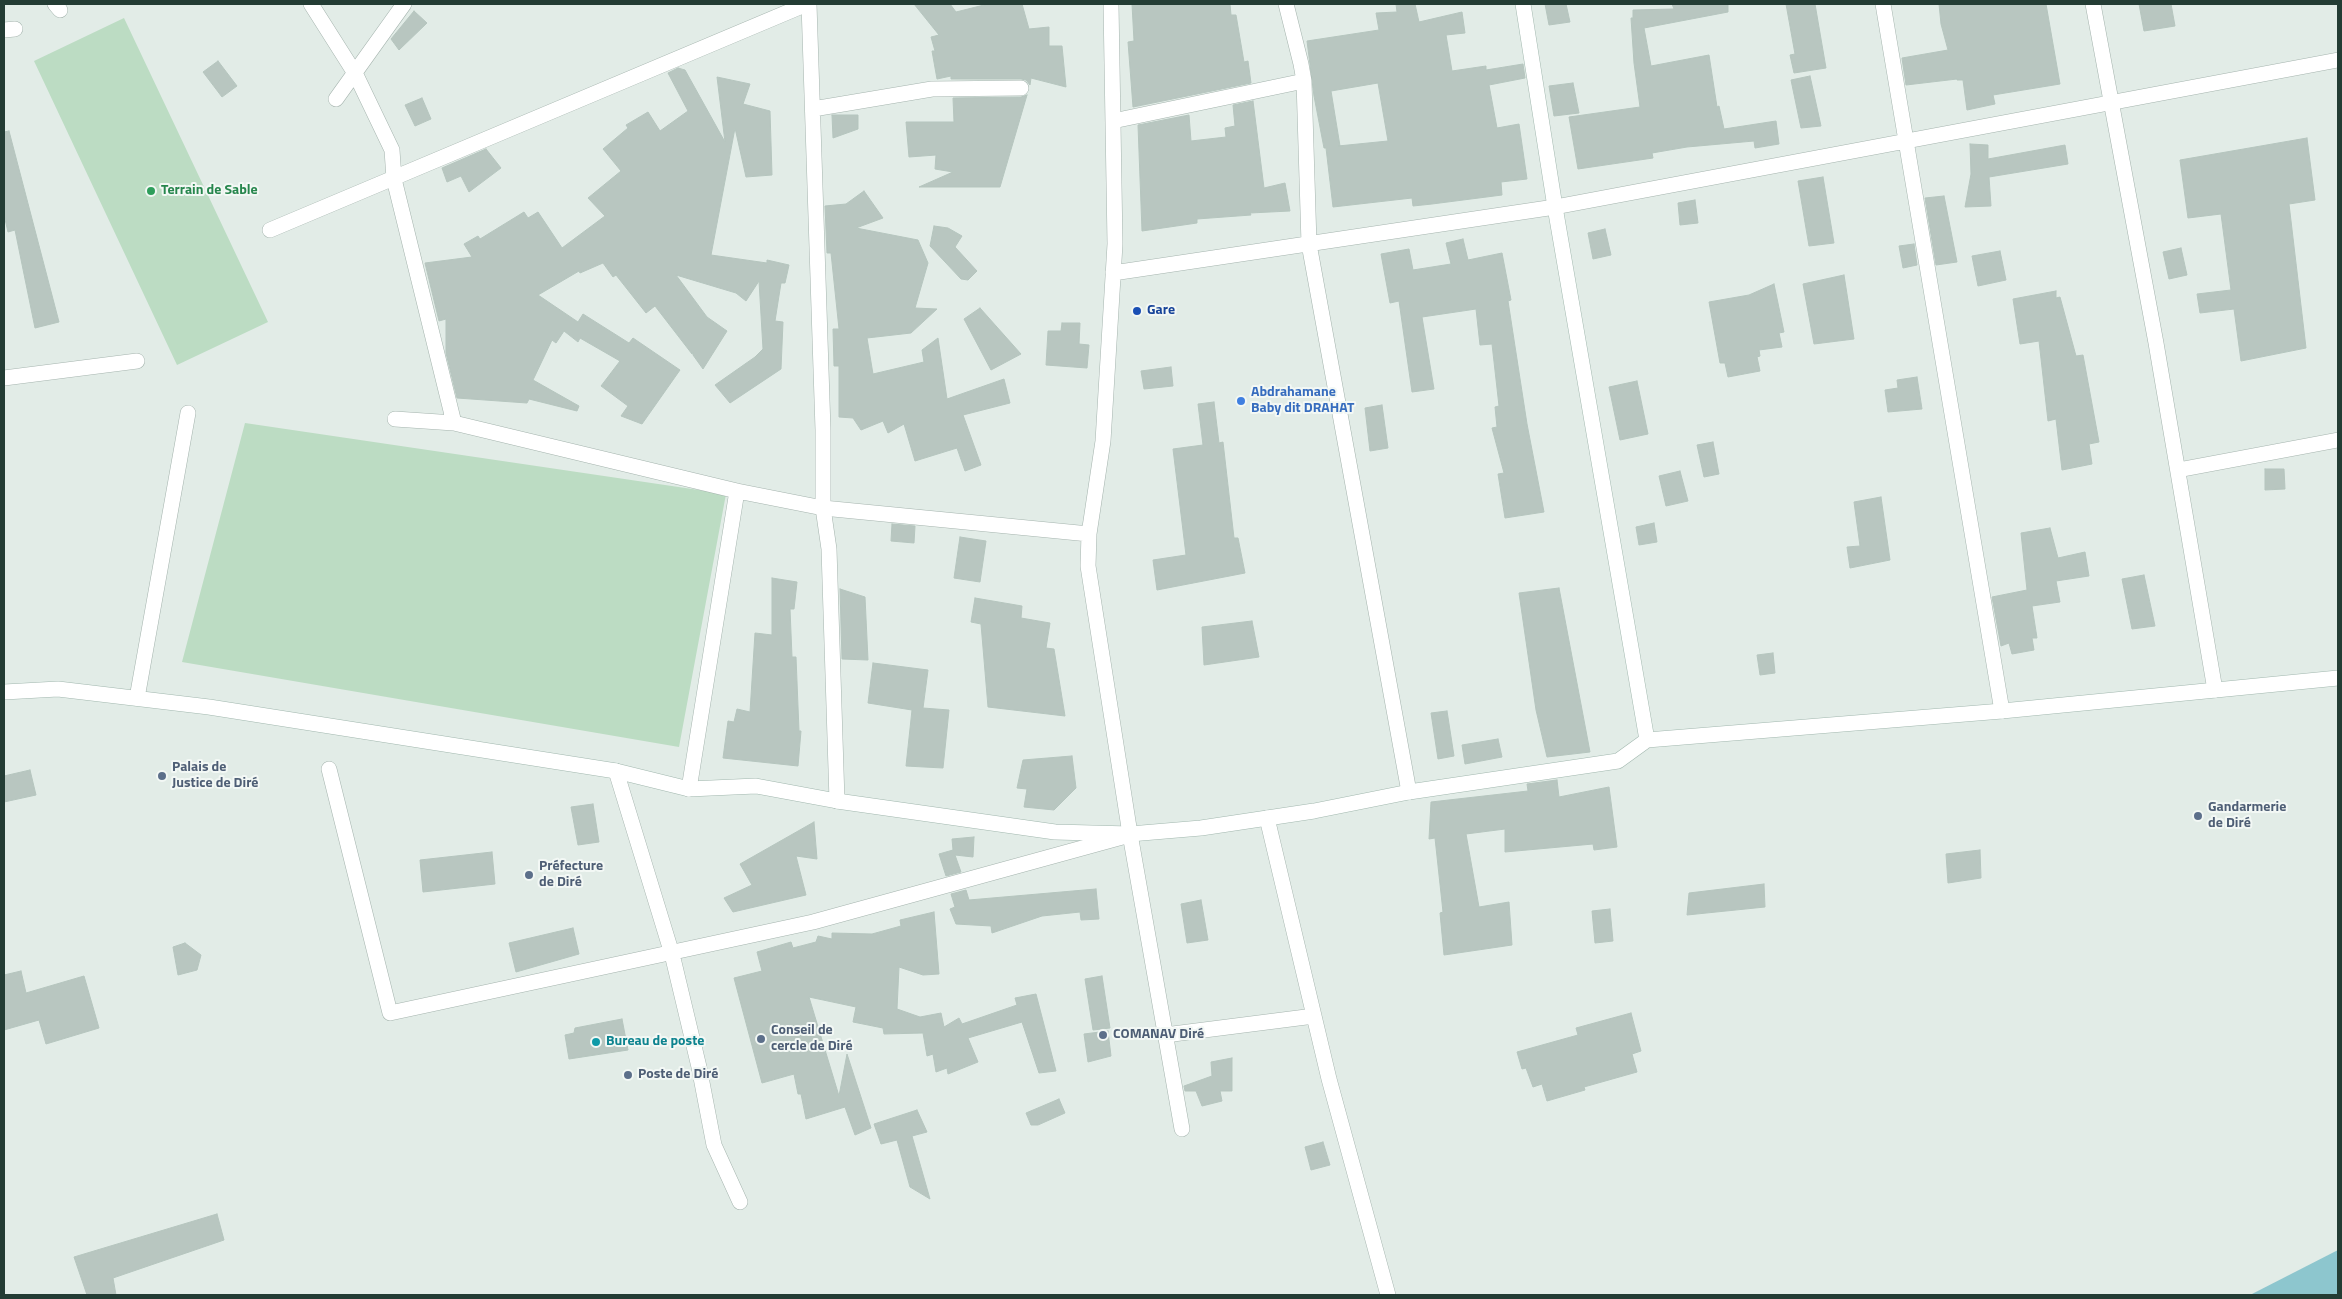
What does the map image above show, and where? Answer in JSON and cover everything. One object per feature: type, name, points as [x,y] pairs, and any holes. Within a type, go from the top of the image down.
[{"type":"street","points":[[310,4],[356,75],[392,150],[394,179],[454,423]]},
{"type":"street","points":[[336,99],[356,75],[404,4]]},
{"type":"street","points":[[270,230],[808,4],[823,430],[823,508],[829,549],[838,801]]},
{"type":"street","points":[[1111,4],[1113,274],[1103,441],[1089,534],[1088,566],[1130,834],[1182,1129]]},
{"type":"street","points":[[1286,4],[1302,64],[1304,81],[1309,244],[1409,792]]},
{"type":"street","points":[[1523,4],[1555,207],[1647,740]]},
{"type":"street","points":[[1883,4],[2002,711]]},
{"type":"street","points":[[2092,4],[2178,470],[2215,690]]},
{"type":"street","points":[[1113,274],[1555,207],[2338,60]]},
{"type":"street","points":[[1113,122],[1304,81]]},
{"type":"street","points":[[813,109],[932,89],[1022,88]]},
{"type":"street","points":[[4,378],[137,361]]},
{"type":"street","points":[[137,698],[188,414]]},
{"type":"street","points":[[395,419],[454,423],[737,491],[823,508],[1089,534]]},
{"type":"street","points":[[2178,470],[2338,440]]},
{"type":"street","points":[[689,789],[737,491]]},
{"type":"street","points":[[4,692],[58,689],[209,707],[616,771],[689,789],[756,786],[838,801],[1055,832],[1130,834],[1201,828],[1409,792],[1618,761],[1647,740],[2002,711],[2338,678]]},
{"type":"street","points":[[329,769],[390,1013],[672,954],[813,922],[1130,834]]},
{"type":"street","points":[[616,771],[672,954],[699,1066],[714,1145],[740,1202]]},
{"type":"street","points":[[1267,818],[1328,1079],[1388,1295]]},
{"type":"street","points":[[1165,1035],[1314,1016]]},
{"type":"green space","name":"Terrain de Sable","points":[[124,18],[268,322],[177,365],[34,61]]},
{"type":"green space","points":[[245,423],[726,494],[679,747],[182,662]]},
{"type":"water","points":[[2338,1250],[2338,1295],[2250,1295]]},
{"type":"building","points":[[914,4],[950,4],[956,12],[988,4],[1022,4],[1029,29],[1049,27],[1049,46],[1062,46],[1066,87],[1031,78],[1030,85],[1026,80],[1021,79],[951,79],[951,76],[937,79],[932,51],[935,51],[931,37],[939,35]]},
{"type":"building","points":[[1132,4],[1230,4],[1231,15],[1236,15],[1244,62],[1248,61],[1251,83],[1133,107],[1128,42],[1134,41]]},
{"type":"building","points":[[1396,4],[1415,4],[1419,22],[1462,12],[1465,33],[1446,35],[1452,71],[1486,66],[1486,70],[1523,64],[1525,78],[1489,85],[1497,128],[1519,124],[1527,179],[1501,182],[1502,195],[1413,206],[1412,198],[1333,207],[1326,148],[1324,148],[1314,96],[1307,41],[1379,30],[1376,13],[1397,12]],"holes":[[[1378,83],[1388,141],[1340,146],[1331,91]]]},
{"type":"building","points":[[1545,4],[1566,4],[1570,22],[1549,25]]},
{"type":"building","points":[[1672,4],[1728,4],[1728,12],[1644,28],[1651,66],[1709,55],[1717,107],[1719,106],[1724,129],[1776,121],[1779,144],[1755,148],[1754,141],[1687,147],[1652,153],[1653,158],[1578,169],[1569,117],[1640,107],[1634,63],[1631,18],[1633,18],[1633,10],[1674,9]]},
{"type":"building","points":[[1786,4],[1815,4],[1826,68],[1794,73],[1790,55],[1795,54]]},
{"type":"building","points":[[1939,4],[2046,4],[2060,84],[1993,95],[1995,104],[1967,110],[1963,80],[1957,79],[1906,85],[1902,58],[1948,50],[1941,24]]},
{"type":"building","points":[[2139,4],[2171,4],[2175,26],[2144,31]]},
{"type":"building","points":[[414,11],[427,23],[399,50],[391,39]]},
{"type":"building","points":[[218,61],[237,86],[222,97],[203,72]]},
{"type":"building","points":[[678,68],[685,70],[725,142],[717,77],[750,84],[743,104],[770,111],[772,175],[746,177],[735,128],[711,255],[767,263],[767,260],[789,265],[785,283],[781,283],[775,321],[783,322],[781,369],[730,403],[715,385],[755,357],[763,349],[759,281],[746,301],[736,293],[676,275],[707,317],[727,331],[703,369],[693,355],[693,352],[692,354],[655,306],[646,313],[616,275],[613,277],[603,263],[580,273],[579,271],[538,295],[578,322],[583,314],[629,343],[633,338],[680,370],[642,424],[621,416],[628,406],[601,386],[620,361],[580,338],[578,342],[564,331],[556,343],[552,340],[533,380],[579,406],[577,411],[529,399],[527,403],[457,398],[446,353],[446,319],[439,321],[425,263],[472,257],[464,244],[478,236],[480,239],[524,212],[528,218],[538,212],[562,248],[605,216],[588,198],[621,171],[603,149],[628,128],[626,125],[648,112],[660,131],[688,111],[668,73]]},
{"type":"building","points":[[1810,76],[1821,126],[1801,128],[1791,80]]},
{"type":"building","points":[[1573,83],[1579,113],[1554,116],[1549,86]]},
{"type":"building","points":[[1027,95],[1000,187],[919,187],[953,172],[935,169],[936,155],[909,157],[906,122],[954,122],[953,98],[1021,97]]},
{"type":"building","points":[[422,98],[431,119],[415,126],[405,105]]},
{"type":"building","points":[[1253,101],[1264,188],[1285,183],[1290,211],[1197,219],[1197,223],[1142,231],[1138,125],[1189,115],[1191,141],[1226,137],[1225,128],[1235,126],[1233,105]]},
{"type":"building","points":[[832,115],[858,115],[858,129],[833,138]]},
{"type":"building","points":[[9,131],[59,322],[35,328],[15,230],[8,232],[4,215],[4,132]]},
{"type":"building","points":[[2307,138],[2315,200],[2289,204],[2306,348],[2241,361],[2234,309],[2200,313],[2197,294],[2231,290],[2221,214],[2188,218],[2180,160]]},
{"type":"building","points":[[1970,144],[1988,145],[1988,159],[2065,145],[2068,164],[1989,177],[1991,206],[1965,207],[1971,174]]},
{"type":"building","points":[[486,149],[501,168],[469,192],[461,176],[447,182],[442,168]]},
{"type":"building","points":[[1823,177],[1834,243],[1809,246],[1798,181]]},
{"type":"building","points":[[864,191],[883,218],[856,228],[918,240],[928,263],[915,308],[937,309],[911,333],[867,338],[873,374],[924,362],[922,350],[938,338],[947,399],[1004,379],[1010,403],[963,415],[981,465],[965,471],[957,448],[915,461],[904,424],[888,433],[883,421],[861,430],[853,418],[839,417],[839,366],[834,366],[833,329],[839,329],[831,253],[827,253],[825,206],[846,204]]},
{"type":"building","points":[[1944,196],[1957,262],[1936,265],[1925,198]]},
{"type":"building","points":[[1695,200],[1698,223],[1680,225],[1678,203]]},
{"type":"building","points":[[934,226],[948,228],[962,236],[955,247],[977,271],[968,280],[961,279],[930,246]]},
{"type":"building","points":[[1605,229],[1611,255],[1593,259],[1588,233]]},
{"type":"building","points":[[1463,239],[1468,260],[1502,253],[1511,300],[1508,301],[1527,424],[1544,512],[1505,518],[1498,474],[1504,473],[1492,428],[1497,427],[1495,407],[1499,406],[1492,344],[1480,345],[1476,309],[1422,317],[1434,389],[1412,392],[1399,301],[1390,303],[1381,254],[1409,249],[1413,270],[1451,264],[1446,243]]},
{"type":"building","points":[[1914,244],[1917,265],[1903,268],[1899,246]]},
{"type":"building","points":[[2181,248],[2187,275],[2169,279],[2163,252]]},
{"type":"building","points":[[2000,251],[2006,280],[1978,286],[1972,256]]},
{"type":"building","points":[[1844,275],[1854,339],[1814,344],[1803,284]]},
{"type":"building","points":[[1774,284],[1784,332],[1779,333],[1782,347],[1759,350],[1760,356],[1757,357],[1760,371],[1728,377],[1725,363],[1720,363],[1709,302],[1749,295]]},
{"type":"building","points":[[2056,291],[2056,298],[2060,297],[2076,356],[2083,355],[2099,442],[2089,444],[2092,464],[2062,470],[2056,419],[2048,421],[2039,341],[2020,344],[2013,299]]},
{"type":"building","points":[[980,308],[1021,354],[991,370],[964,319]]},
{"type":"building","points":[[1062,323],[1080,323],[1079,344],[1089,345],[1087,368],[1046,365],[1048,331],[1061,331]]},
{"type":"building","points":[[1171,367],[1173,386],[1144,389],[1141,371]]},
{"type":"building","points":[[1917,377],[1922,409],[1888,412],[1885,390],[1898,388],[1897,380]]},
{"type":"building","points":[[1637,381],[1648,434],[1620,440],[1609,387]]},
{"type":"building","points":[[1214,402],[1219,443],[1223,442],[1234,538],[1238,538],[1245,573],[1157,590],[1153,560],[1186,555],[1173,449],[1203,445],[1198,404]]},
{"type":"building","points":[[1382,405],[1388,448],[1370,451],[1365,408]]},
{"type":"building","points":[[1713,442],[1719,474],[1704,477],[1697,445]]},
{"type":"building","points":[[2265,469],[2284,469],[2285,489],[2265,490]]},
{"type":"building","points":[[1680,471],[1688,501],[1666,506],[1659,476]]},
{"type":"building","points":[[1881,497],[1890,560],[1850,568],[1847,547],[1860,546],[1854,502]]},
{"type":"building","points":[[1654,523],[1657,542],[1639,545],[1636,527]]},
{"type":"building","points":[[892,524],[915,526],[914,543],[891,541]]},
{"type":"building","points":[[2050,528],[2058,558],[2085,552],[2089,576],[2056,581],[2060,602],[2032,606],[2037,638],[2032,638],[2034,650],[2012,654],[2009,643],[2001,646],[1992,597],[2027,590],[2021,533]]},
{"type":"building","points":[[960,537],[986,541],[980,582],[954,578]]},
{"type":"building","points":[[2144,575],[2155,626],[2132,629],[2122,579]]},
{"type":"building","points":[[772,578],[797,582],[794,609],[790,609],[792,657],[796,657],[799,731],[801,731],[798,766],[723,758],[728,721],[734,722],[737,709],[750,712],[755,633],[772,635]]},
{"type":"building","points":[[1559,588],[1590,752],[1547,757],[1536,710],[1519,593]]},
{"type":"building","points":[[840,589],[865,597],[868,660],[842,659]]},
{"type":"building","points":[[975,598],[1022,606],[1021,618],[1050,623],[1046,648],[1054,649],[1065,716],[988,707],[981,624],[971,622]]},
{"type":"building","points":[[1252,621],[1259,657],[1204,665],[1202,627]]},
{"type":"building","points":[[1773,653],[1775,673],[1760,675],[1757,655]]},
{"type":"building","points":[[873,663],[928,670],[923,708],[949,710],[943,768],[906,766],[912,710],[868,703]]},
{"type":"building","points":[[1447,711],[1454,756],[1438,759],[1431,713]]},
{"type":"building","points":[[1498,739],[1502,757],[1465,764],[1462,745]]},
{"type":"building","points":[[1072,756],[1076,788],[1054,810],[1024,807],[1027,789],[1017,788],[1023,760]]},
{"type":"building","points":[[30,770],[36,795],[4,802],[4,776]]},
{"type":"building","points":[[1557,780],[1559,797],[1609,787],[1617,847],[1594,850],[1593,844],[1505,852],[1505,829],[1466,834],[1479,907],[1509,902],[1512,945],[1444,955],[1440,913],[1443,912],[1435,838],[1429,839],[1431,802],[1528,791],[1527,784]]},
{"type":"building","points":[[593,804],[599,842],[578,845],[571,807]]},
{"type":"building","points":[[814,822],[817,859],[796,856],[806,895],[733,912],[724,898],[752,885],[740,864]]},
{"type":"building","points":[[974,837],[973,857],[955,855],[961,872],[946,876],[939,854],[953,850],[952,839]]},
{"type":"building","points":[[1980,850],[1981,878],[1948,883],[1946,854]]},
{"type":"building","points":[[492,852],[495,884],[423,892],[420,860]]},
{"type":"building","points":[[1764,884],[1765,907],[1687,915],[1689,893]]},
{"type":"building","points":[[1096,889],[1099,919],[1081,920],[1080,912],[1042,916],[992,933],[991,926],[956,924],[950,909],[955,907],[951,894],[966,890],[969,900]]},
{"type":"building","points":[[1201,900],[1208,940],[1187,943],[1181,904]]},
{"type":"building","points":[[1610,909],[1613,941],[1595,943],[1592,911]]},
{"type":"building","points":[[934,912],[939,974],[923,975],[899,967],[897,1009],[920,1017],[941,1013],[944,1027],[959,1018],[962,1024],[1017,1005],[1015,998],[1036,994],[1056,1071],[1039,1073],[1022,1022],[968,1038],[978,1062],[948,1074],[947,1068],[936,1072],[933,1054],[927,1056],[923,1033],[884,1034],[883,1028],[853,1022],[856,1007],[809,997],[839,1096],[847,1054],[871,1128],[855,1135],[845,1107],[806,1119],[801,1094],[798,1094],[794,1074],[762,1083],[734,978],[762,971],[757,952],[791,942],[793,948],[816,942],[818,936],[832,939],[832,933],[872,934],[901,926],[900,920]]},
{"type":"building","points":[[573,928],[579,954],[516,972],[509,943]]},
{"type":"building","points":[[185,943],[201,955],[197,970],[178,975],[173,947]]},
{"type":"building","points":[[21,971],[26,993],[84,976],[99,1028],[46,1044],[39,1020],[4,1030],[4,975]]},
{"type":"building","points":[[1102,976],[1110,1028],[1093,1030],[1085,979]]},
{"type":"building","points":[[1631,1013],[1641,1051],[1632,1054],[1637,1072],[1584,1087],[1585,1090],[1547,1101],[1542,1084],[1533,1087],[1526,1068],[1522,1069],[1517,1052],[1578,1035],[1576,1028]]},
{"type":"building","name":"Bureau de poste","points":[[622,1019],[628,1050],[569,1059],[565,1035],[574,1033],[575,1028]]},
{"type":"building","points":[[1108,1031],[1111,1056],[1088,1062],[1084,1034]]},
{"type":"building","points":[[1232,1058],[1232,1091],[1220,1091],[1222,1101],[1202,1106],[1196,1091],[1185,1091],[1184,1086],[1212,1076],[1211,1062]]},
{"type":"building","points":[[1059,1099],[1065,1113],[1038,1125],[1031,1125],[1026,1113]]},
{"type":"building","points":[[917,1110],[927,1132],[912,1136],[930,1199],[910,1187],[897,1140],[881,1144],[874,1124]]},
{"type":"building","points":[[1323,1142],[1330,1165],[1311,1170],[1305,1147]]},
{"type":"building","points":[[217,1214],[224,1240],[113,1278],[116,1295],[87,1295],[74,1257]]},
{"type":"place","name":"Terrain de Sable","points":[[151,191]]},
{"type":"place","name":"Gare","points":[[1137,311]]},
{"type":"place","name":"Abdrahamane Baby dit DRAHAT","points":[[1241,401]]},
{"type":"place","name":"Palais de Justice de Diré","points":[[162,776]]},
{"type":"place","name":"Gandarmerie de Diré","points":[[2198,816]]},
{"type":"place","name":"Préfecture de Diré","points":[[529,875]]},
{"type":"place","name":"COMANAV Diré","points":[[1103,1035]]},
{"type":"place","name":"Conseil de cercle de Diré","points":[[761,1039]]},
{"type":"place","name":"Bureau de poste","points":[[596,1042]]},
{"type":"place","name":"Poste de Diré","points":[[628,1075]]}]
